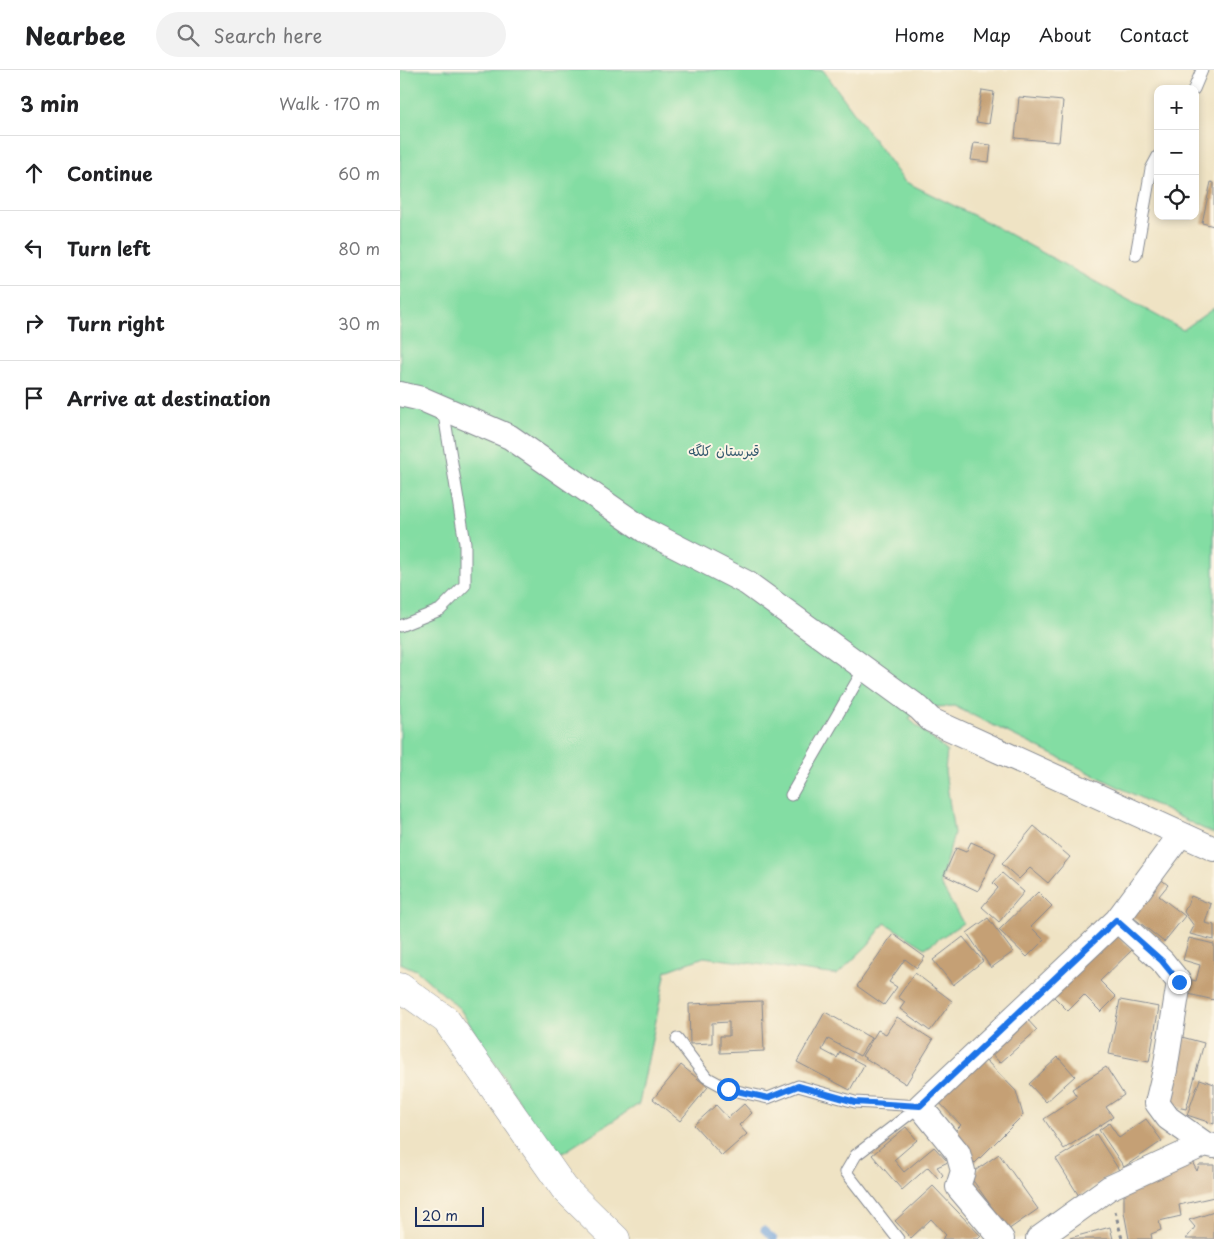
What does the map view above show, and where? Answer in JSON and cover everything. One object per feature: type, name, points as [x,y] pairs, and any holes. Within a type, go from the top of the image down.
[{"type":"street","points":[[400,394],[422,399],[510,437],[644,530],[747,583],[919,708],[931,720],[1214,849]]},
{"type":"street","points":[[1002,1239],[958,1187],[963,1170],[958,1153],[920,1106],[1116,920],[1181,834]]},
{"type":"street","points":[[1116,920],[1162,961],[1179,982],[1165,1070],[1156,1103],[1168,1118],[1209,1145]]},
{"type":"street","points":[[400,987],[446,1020],[564,1188],[616,1239]]},
{"type":"street","points":[[1038,1239],[1109,1188],[1209,1145]]},
{"type":"lane","points":[[1196,85],[1202,70]]},
{"type":"lane","points":[[1136,254],[1151,169],[1154,163]]},
{"type":"lane","points":[[400,626],[440,610],[465,585],[465,543],[443,408]]},
{"type":"lane","points":[[790,794],[864,668]]},
{"type":"lane","points":[[677,1038],[706,1077],[728,1089],[768,1098],[798,1086],[855,1102],[920,1106]]},
{"type":"lane","points":[[898,1239],[846,1172],[856,1155],[920,1106]]},
{"type":"green space","name":"قبرستان کلگه","points":[[400,70],[823,70],[904,181],[987,222],[1183,330],[1214,308],[1214,834],[954,706],[919,708],[909,719],[947,751],[945,771],[954,834],[940,883],[963,923],[925,948],[885,923],[868,945],[837,975],[704,957],[666,971],[639,1104],[555,1158],[460,1009],[416,970],[400,963]]},
{"type":"building","points":[[982,90],[994,92],[989,124],[976,122]]},
{"type":"building","points":[[1019,97],[1063,101],[1059,142],[1015,138]]},
{"type":"building","points":[[974,143],[991,145],[989,162],[971,160]]},
{"type":"building","points":[[1211,182],[1214,183],[1214,226],[1202,223]]},
{"type":"building","points":[[1034,826],[1070,857],[1048,883],[1030,868],[1019,879],[1002,864]]},
{"type":"building","points":[[971,842],[996,853],[978,891],[944,875],[956,848],[966,852]]},
{"type":"building","points":[[1002,873],[1024,892],[999,922],[982,907],[998,888],[993,883]]},
{"type":"building","points":[[1158,877],[1168,885],[1159,896],[1185,916],[1164,942],[1129,914]]},
{"type":"building","points":[[1038,892],[1052,906],[1031,927],[1044,940],[1027,957],[999,930]]},
{"type":"building","points":[[1191,896],[1211,904],[1205,923],[1214,925],[1214,940],[1190,934],[1194,926],[1184,912]]},
{"type":"building","points":[[988,918],[1013,952],[991,968],[967,933]]},
{"type":"building","points":[[1113,931],[1132,950],[1100,981],[1116,997],[1101,1012],[1084,995],[1068,1011],[1050,993]]},
{"type":"building","points":[[893,934],[925,957],[917,968],[905,959],[889,982],[897,987],[884,1005],[857,986]]},
{"type":"building","points":[[963,937],[983,961],[953,985],[933,960]]},
{"type":"building","points":[[1189,938],[1214,944],[1214,1000],[1184,993],[1188,979],[1196,981],[1200,965],[1183,960]]},
{"type":"building","points":[[915,973],[952,1001],[930,1031],[900,1009],[905,1002],[898,997]]},
{"type":"building","points":[[1120,1000],[1159,1007],[1149,1062],[1109,1054]]},
{"type":"building","points":[[762,1001],[764,1051],[720,1053],[720,1036],[729,1036],[729,1022],[712,1023],[712,1043],[690,1044],[689,1004]]},
{"type":"building","points":[[825,1012],[871,1038],[860,1056],[828,1039],[822,1050],[837,1058],[840,1052],[864,1065],[850,1090],[797,1062]]},
{"type":"building","points":[[897,1017],[933,1040],[906,1084],[862,1056],[878,1030],[886,1034]]},
{"type":"building","points":[[1025,1017],[1037,1030],[1000,1063],[988,1050]]},
{"type":"building","points":[[1178,1036],[1204,1043],[1186,1109],[1163,1104]]},
{"type":"building","points":[[980,1054],[1016,1091],[1023,1115],[975,1163],[949,1137],[961,1125],[935,1098]]},
{"type":"building","points":[[1058,1057],[1075,1076],[1046,1102],[1029,1084]]},
{"type":"building","points":[[681,1065],[708,1087],[680,1121],[653,1099]]},
{"type":"building","points":[[1106,1067],[1124,1095],[1106,1107],[1113,1117],[1064,1149],[1044,1119],[1077,1097],[1072,1089]]},
{"type":"building","points":[[1200,1079],[1214,1084],[1214,1124],[1187,1115]]},
{"type":"building","points":[[744,1104],[752,1113],[739,1125],[747,1134],[722,1156],[694,1125],[716,1105],[728,1118]]},
{"type":"building","points":[[1146,1119],[1162,1141],[1124,1167],[1099,1130],[1109,1123],[1119,1138]]},
{"type":"building","points":[[906,1127],[917,1140],[894,1160],[904,1172],[934,1147],[948,1162],[937,1167],[943,1175],[939,1179],[928,1167],[902,1190],[872,1155]]},
{"type":"building","points":[[1096,1134],[1119,1170],[1079,1196],[1056,1159]]},
{"type":"building","points":[[999,1154],[1038,1209],[1008,1230],[969,1175]]},
{"type":"building","points":[[1190,1158],[1197,1171],[1199,1165],[1214,1165],[1214,1197],[1179,1205],[1181,1216],[1159,1221],[1161,1230],[1151,1234],[1152,1239],[1129,1239],[1124,1212],[1124,1194]]},
{"type":"building","points":[[933,1186],[981,1236],[978,1239],[942,1239],[946,1235],[931,1219],[911,1238],[895,1221]]},
{"type":"building","points":[[1214,1212],[1214,1239],[1186,1239],[1195,1227],[1189,1220]]},
{"type":"building","points":[[1110,1227],[1113,1239],[1070,1239],[1070,1238]]},
{"type":"waterway","points":[[764,1230],[774,1239]]},
{"type":"route","points":[[728,1089],[768,1098],[798,1086],[855,1102],[920,1106],[1116,920],[1162,961],[1179,982]]}]
